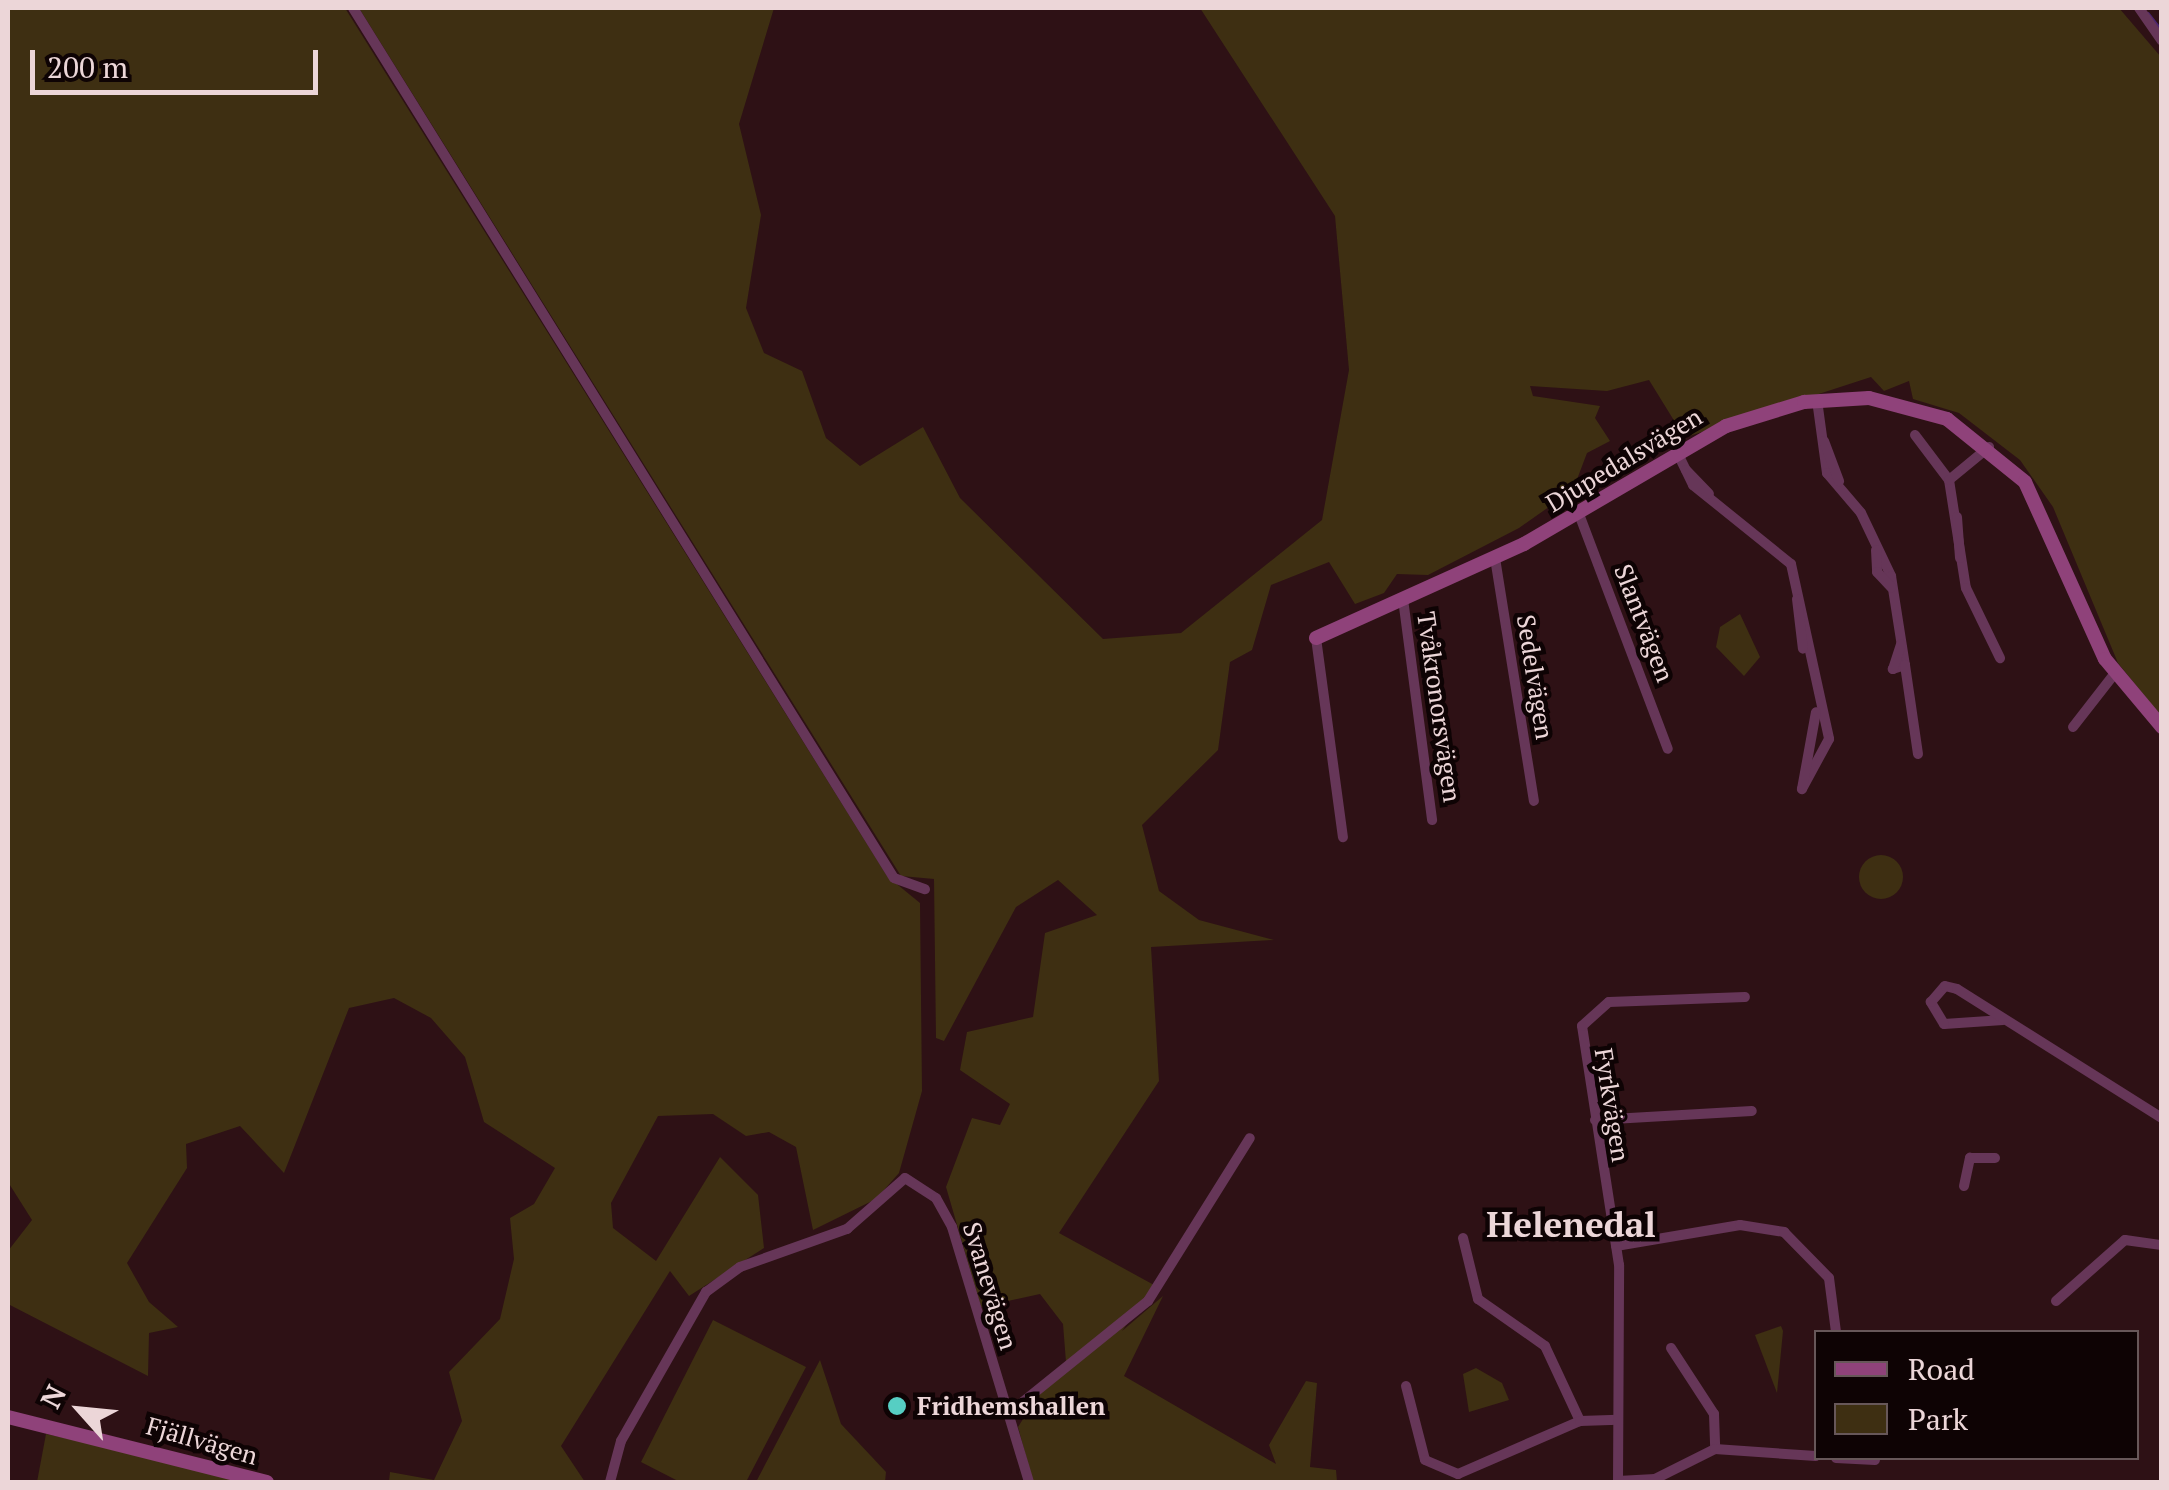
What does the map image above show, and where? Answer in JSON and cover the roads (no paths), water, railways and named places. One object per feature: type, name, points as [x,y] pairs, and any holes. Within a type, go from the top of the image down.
[{"type":"street","points":[[353,8],[894,878],[925,889]]},
{"type":"street","points":[[2138,8],[2162,41]]},
{"type":"street","points":[[1817,400],[1821,436],[1895,592],[1901,644],[1890,665],[1905,665],[1918,754]]},
{"type":"street","name":"Djupedalsvägen","points":[[1316,638],[1495,558],[1579,514],[1676,451],[1742,419],[1817,400],[1904,404],[1989,447],[2038,499],[2115,673],[2162,727]]},
{"type":"street","points":[[1915,435],[1949,480],[1958,517],[1960,559],[2000,658]]},
{"type":"street","points":[[1949,480],[1989,447]]},
{"type":"street","points":[[1676,451],[1686,470],[1709,495],[1784,554],[1797,597],[1816,707],[1829,745]]},
{"type":"street","name":"Slantvägen","points":[[1579,514],[1668,749]]},
{"type":"street","name":"Sedelvägen","points":[[1495,558],[1534,801]]},
{"type":"street","name":"Tvåkronorsvägen","points":[[1403,599],[1432,820]]},
{"type":"street","points":[[1316,638],[1343,837]]},
{"type":"street","points":[[2073,727],[2115,673]]},
{"type":"street","points":[[1816,707],[1813,744],[1802,788],[1829,745]]},
{"type":"street","points":[[1813,744],[1829,745]]},
{"type":"street","points":[[2004,1020],[1944,1024],[1931,1002],[1945,986],[2004,1020],[2162,1118]]},
{"type":"street","name":"Fyrkvägen","points":[[1618,1482],[1616,1246],[1581,1034],[1590,1010],[1745,997]]},
{"type":"street","points":[[1594,1120],[1752,1111]]},
{"type":"street","points":[[1008,1414],[1148,1301],[1250,1138]]},
{"type":"street","points":[[1964,1186],[1970,1158],[1995,1158]]},
{"type":"street","name":"Svanevägen","points":[[610,1482],[636,1411],[706,1292],[740,1267],[858,1224],[904,1178],[936,1198],[952,1227],[1029,1482]]},
{"type":"street","points":[[1616,1246],[1740,1225],[1784,1232],[1829,1278],[1836,1330]]},
{"type":"street","points":[[1463,1238],[1478,1300],[1546,1346],[1580,1421]]},
{"type":"street","points":[[2056,1301],[2125,1240],[2162,1245]]},
{"type":"street","points":[[1671,1348],[1714,1414],[1715,1449]]},
{"type":"street","points":[[1406,1386],[1425,1460],[1458,1474],[1580,1421],[1618,1420]]},
{"type":"street","name":"Fjällvägen","points":[[8,1417],[267,1482]]},
{"type":"street","points":[[1618,1482],[1656,1479],[1715,1449],[1814,1456]]},
{"type":"waterway","points":[[2148,13],[2162,31]]},
{"type":"place","name":"Fridhemshallen","points":[[897,1406]]},
{"type":"district","name":"Helenedal","points":[[1571,1224]]}]
